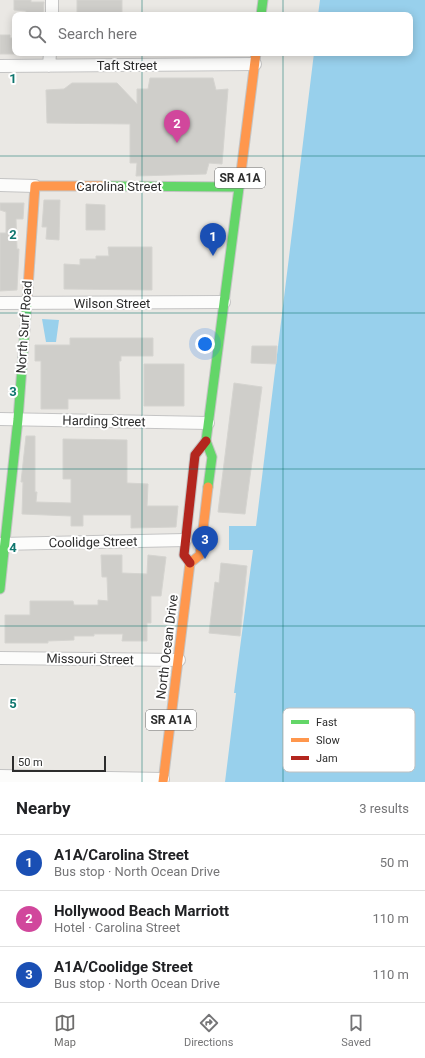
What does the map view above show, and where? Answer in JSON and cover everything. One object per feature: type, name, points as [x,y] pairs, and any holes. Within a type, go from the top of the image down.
[{"type":"main road","points":[[261,12],[263,0]]},
{"type":"main road","name":"North Ocean Drive","points":[[190,563],[200,555],[204,528],[212,457],[206,441],[255,59]]},
{"type":"main road","name":"Carolina Street","points":[[35,186],[239,187]]},
{"type":"main road","name":"North Surf Road","points":[[0,588],[2,543],[18,419],[35,186]]},
{"type":"main road","name":"North Ocean Drive","points":[[163,781],[190,563],[184,554],[195,455],[206,441]]},
{"type":"street","points":[[52,0],[52,12]]},
{"type":"street","points":[[49,66],[50,56]]},
{"type":"street","name":"Taft Street","points":[[0,66],[49,66],[255,59]]},
{"type":"street","name":"Carolina Street","points":[[0,185],[35,186]]},
{"type":"street","name":"Wilson Street","points":[[0,303],[224,302]]},
{"type":"street","name":"Harding Street","points":[[0,419],[208,423]]},
{"type":"street","name":"Coolidge Street","points":[[2,543],[185,540]]},
{"type":"street","name":"Missouri Street","points":[[0,658],[179,660]]},
{"type":"street","points":[[0,776],[163,781]]},
{"type":"water","points":[[320,0],[425,0],[425,782],[225,782],[236,693],[234,693],[253,550],[229,550],[229,526],[256,526],[314,56],[413,56],[413,12],[318,12]]},
{"type":"water","points":[[42,319],[59,320],[56,342],[46,342]]},
{"type":"building","points":[[14,0],[44,2],[43,12],[14,10]]},
{"type":"building","points":[[77,0],[122,0],[122,12],[77,12]]},
{"type":"building","points":[[0,35],[10,35],[10,38],[12,38],[12,54],[0,54]]},
{"type":"building","points":[[150,78],[213,78],[216,90],[228,89],[222,164],[209,163],[206,174],[136,176],[137,163],[130,163],[130,124],[47,123],[46,90],[64,89],[72,83],[117,83],[137,104],[137,89],[148,89]]},
{"type":"building","points":[[44,200],[60,200],[59,240],[46,239],[47,227],[42,227]]},
{"type":"building","points":[[0,203],[24,203],[23,219],[16,219],[17,249],[19,249],[17,290],[0,291],[0,233],[6,233],[6,212],[0,210]]},
{"type":"building","points":[[86,204],[105,205],[105,230],[86,230]]},
{"type":"building","points":[[108,247],[152,247],[152,290],[64,289],[64,264],[80,265],[80,259],[96,259],[96,256],[109,256]]},
{"type":"building","points":[[70,338],[153,338],[153,356],[121,356],[121,361],[119,361],[120,399],[68,399],[68,409],[41,409],[41,361],[35,361],[35,345],[70,345]]},
{"type":"building","points":[[252,346],[277,346],[276,364],[251,363]]},
{"type":"building","points":[[144,364],[184,364],[184,406],[144,406]]},
{"type":"building","points":[[234,383],[262,387],[245,514],[218,512]]},
{"type":"building","points":[[26,436],[35,436],[36,502],[71,503],[71,479],[63,479],[63,439],[127,440],[127,483],[148,484],[147,506],[178,506],[176,527],[131,528],[131,515],[83,515],[83,526],[71,526],[71,516],[22,514],[23,482],[21,482]]},
{"type":"building","points":[[101,555],[122,555],[122,573],[147,574],[148,555],[166,557],[161,596],[151,596],[151,623],[147,623],[147,641],[122,641],[123,634],[94,634],[94,636],[74,636],[74,640],[48,641],[48,643],[5,643],[5,615],[30,615],[30,601],[73,601],[74,605],[98,605],[98,600],[108,601],[107,577],[102,577]]},
{"type":"building","points":[[221,563],[247,566],[240,636],[209,633],[215,582],[219,583]]},
{"type":"traffic: fast","points":[[261,12],[263,0]]},
{"type":"traffic: fast","points":[[208,487],[212,457],[206,441],[240,180]]},
{"type":"traffic: fast","points":[[103,186],[239,187]]},
{"type":"traffic: fast","points":[[0,589],[18,419],[27,302]]},
{"type":"traffic: slow","points":[[240,180],[256,56]]},
{"type":"traffic: slow","points":[[27,302],[35,186],[103,186]]},
{"type":"traffic: slow","points":[[163,782],[190,563],[200,555],[208,487]]},
{"type":"traffic: jam","points":[[190,563],[184,555],[195,455],[206,441]]},
{"type":"place","name":"Hollywood Beach Marriott","points":[[177,143]]},
{"type":"place","name":"A1A/Carolina Street","points":[[213,256]]},
{"type":"place","name":"A1A/Coolidge Street","points":[[205,559]]}]
